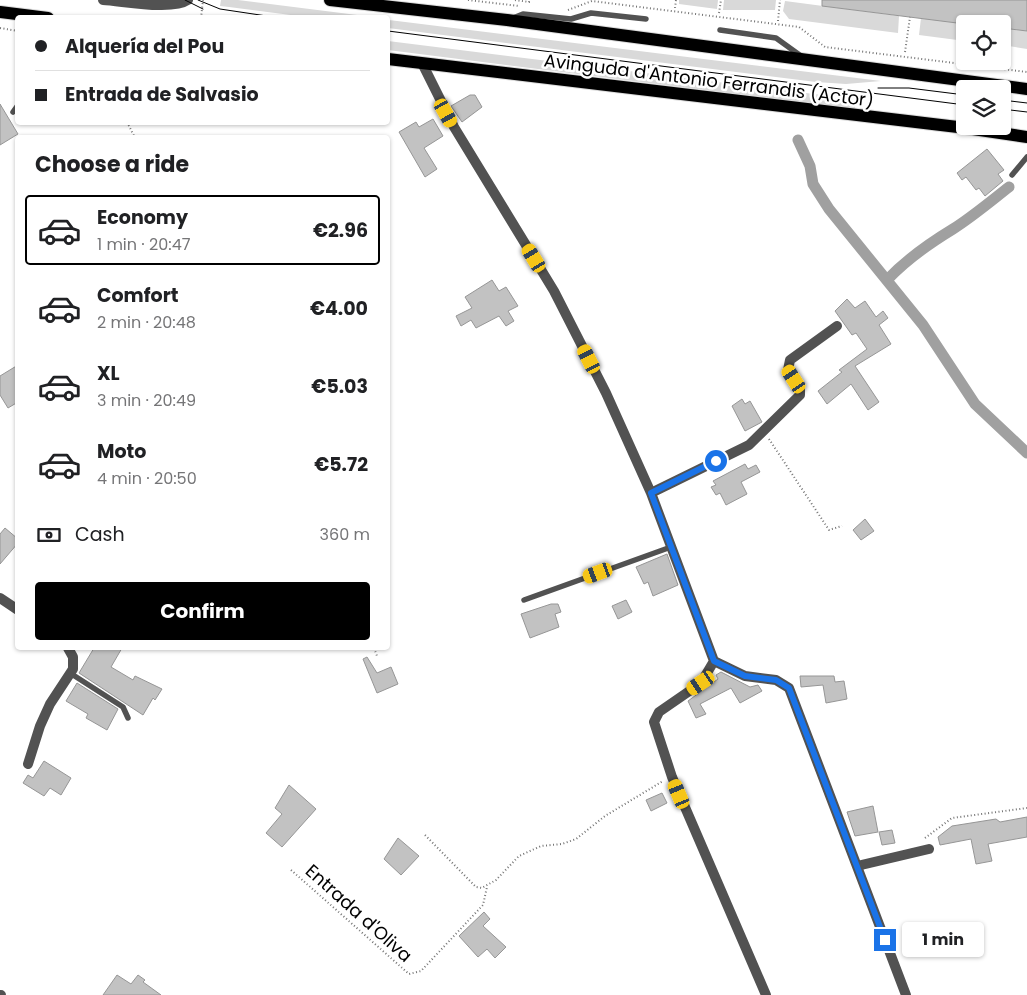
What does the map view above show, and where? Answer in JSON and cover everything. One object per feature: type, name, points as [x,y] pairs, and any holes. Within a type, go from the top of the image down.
[{"type":"main road","name":"Avinguda d'Antonio Ferrandis (Actor)","points":[[330,0],[368,2],[1027,89]]},
{"type":"main road","points":[[0,12],[24,15]]},
{"type":"main road","name":"Avinguda d'Antonio Ferrandis (Actor)","points":[[390,59],[1027,137]]},
{"type":"street","points":[[103,0],[167,6],[178,5],[188,0]]},
{"type":"street","points":[[422,63],[454,127],[554,291],[606,393],[651,493],[714,661],[745,676],[776,680],[789,688],[906,995]]},
{"type":"street","points":[[651,493],[749,445],[759,433],[800,395],[800,388],[788,370],[790,360],[837,326]]},
{"type":"street","points":[[0,598],[15,608]]},
{"type":"street","points":[[28,764],[40,726],[50,704],[70,673],[73,657],[69,650]]},
{"type":"street","points":[[714,661],[701,683],[659,712],[654,722],[672,777],[766,995]]},
{"type":"street","points":[[856,866],[925,845]]},
{"type":"lane","points":[[507,20],[523,14],[571,18],[591,12],[646,19]]},
{"type":"lane","points":[[720,30],[776,38],[807,60]]},
{"type":"lane","points":[[1012,175],[1027,157]]},
{"type":"lane","points":[[524,600],[671,547]]},
{"type":"lane","points":[[70,673],[123,707],[128,718]]},
{"type":"path","points":[[201,15],[203,0]]},
{"type":"path","points":[[515,0],[529,2],[529,0]]},
{"type":"path","points":[[675,8],[676,0]]},
{"type":"path","points":[[719,13],[721,0]]},
{"type":"path","points":[[778,21],[780,0]]},
{"type":"path","points":[[905,52],[910,17]]},
{"type":"path","points":[[0,28],[15,30]]},
{"type":"path","points":[[759,433],[768,437],[829,530],[842,526]]},
{"type":"path","points":[[375,650],[377,656]]},
{"type":"path","name":"Entrada d'Oliva","points":[[291,870],[409,974],[421,971],[483,905],[487,887],[525,852],[541,846],[562,844],[576,839],[605,816],[672,777]]},
{"type":"path","points":[[925,845],[939,826],[952,818],[1027,808]]},
{"type":"path","points":[[425,835],[476,887],[487,887]]},
{"type":"shaded area","points":[[221,0],[238,0],[357,15],[290,15],[220,6]]},
{"type":"shaded area","points":[[679,0],[718,0],[717,9],[679,4]]},
{"type":"shaded area","points":[[724,0],[776,0],[775,10],[723,10]]},
{"type":"shaded area","points":[[785,1],[899,16],[898,33],[789,19],[783,11]]},
{"type":"shaded area","points":[[921,18],[956,23],[956,40],[919,35]]},
{"type":"shaded area","points":[[390,20],[881,81],[846,84],[816,82],[390,28]]},
{"type":"shaded area","points":[[1011,30],[1027,31],[1027,49],[1011,46]]},
{"type":"shaded area","points":[[390,41],[830,96],[855,106],[855,109],[390,50]]},
{"type":"building","points":[[822,0],[1027,0],[1027,31],[1011,29],[1011,15],[956,15],[956,23],[822,6]]},
{"type":"building","points":[[470,95],[475,95],[482,107],[462,122],[451,106]]},
{"type":"building","points":[[0,104],[18,134],[0,145]]},
{"type":"building","points":[[433,119],[443,136],[424,148],[437,169],[425,177],[399,132],[416,122],[419,127]]},
{"type":"building","points":[[987,149],[1004,170],[998,174],[1003,181],[985,196],[979,188],[976,190],[966,177],[962,180],[957,173]]},
{"type":"building","points":[[492,280],[499,291],[506,287],[518,306],[508,311],[514,321],[506,326],[499,316],[476,328],[471,320],[461,326],[456,316],[472,308],[465,297]]},
{"type":"building","points":[[847,299],[855,308],[865,301],[876,317],[883,311],[888,318],[879,325],[891,344],[855,366],[879,402],[868,410],[851,384],[827,404],[818,391],[842,372],[839,370],[867,349],[856,333],[852,335],[835,311]]},
{"type":"building","points":[[15,367],[15,404],[8,408],[0,395],[0,376]]},
{"type":"building","points":[[742,399],[745,404],[750,401],[762,422],[745,431],[732,406]]},
{"type":"building","points":[[745,464],[748,469],[756,465],[760,472],[741,482],[747,494],[726,505],[720,493],[716,495],[711,487],[716,485],[713,481]]},
{"type":"building","points":[[865,519],[874,531],[861,540],[853,530]]},
{"type":"building","points":[[5,528],[15,536],[15,546],[0,564],[0,534]]},
{"type":"building","points":[[667,554],[678,585],[653,596],[648,582],[644,584],[636,567]]},
{"type":"building","points":[[626,600],[632,612],[618,619],[612,606]]},
{"type":"building","points":[[551,604],[558,604],[561,612],[555,614],[559,627],[530,638],[521,614]]},
{"type":"building","points":[[93,650],[121,650],[111,667],[133,680],[135,676],[162,689],[155,700],[153,698],[143,715],[79,673]]},
{"type":"building","points":[[367,657],[377,673],[391,667],[398,684],[377,693],[363,659]]},
{"type":"building","points":[[721,672],[750,687],[758,685],[762,691],[740,703],[731,688],[700,704],[706,714],[696,718],[688,701],[718,679],[716,675]]},
{"type":"building","points":[[800,676],[834,676],[835,682],[844,681],[847,699],[826,703],[823,685],[801,687]]},
{"type":"building","points":[[77,683],[118,709],[107,730],[86,718],[88,714],[66,701]]},
{"type":"building","points":[[44,761],[71,778],[61,795],[50,788],[44,796],[23,783],[28,775],[33,778]]},
{"type":"building","points":[[289,785],[316,809],[282,847],[266,833],[282,814],[275,808]]},
{"type":"building","points":[[662,793],[667,803],[651,811],[646,800]]},
{"type":"building","points":[[873,806],[878,832],[855,836],[847,812]]},
{"type":"building","points":[[1027,817],[1027,837],[988,844],[992,861],[976,864],[971,839],[940,845],[938,837],[952,826],[996,819],[1000,822]]},
{"type":"building","points":[[892,830],[895,843],[882,845],[879,832]]},
{"type":"building","points":[[398,838],[419,856],[401,875],[384,859]]},
{"type":"building","points":[[484,912],[490,919],[483,926],[506,947],[495,958],[487,949],[478,957],[459,936]]},
{"type":"building","points":[[117,975],[131,984],[138,975],[145,980],[143,982],[161,995],[103,995]]},
{"type":"waterway","points":[[798,140],[810,166],[813,184],[829,209],[923,325],[975,404],[1027,453]]},
{"type":"waterway","points":[[888,279],[919,252],[1009,187]]},
{"type":"tram line","points":[[185,0],[203,9]]},
{"type":"tram line","points":[[198,0],[220,9],[260,15]]},
{"type":"tram line","points":[[390,31],[956,104]]},
{"type":"tram line","points":[[878,88],[909,88],[956,94]]},
{"type":"tram line","points":[[1011,101],[1027,103]]},
{"type":"tram line","points":[[1011,110],[1027,112]]},
{"type":"route","points":[[716,461],[651,493],[714,661],[745,676],[776,680],[783,682],[789,688],[885,940]]}]
